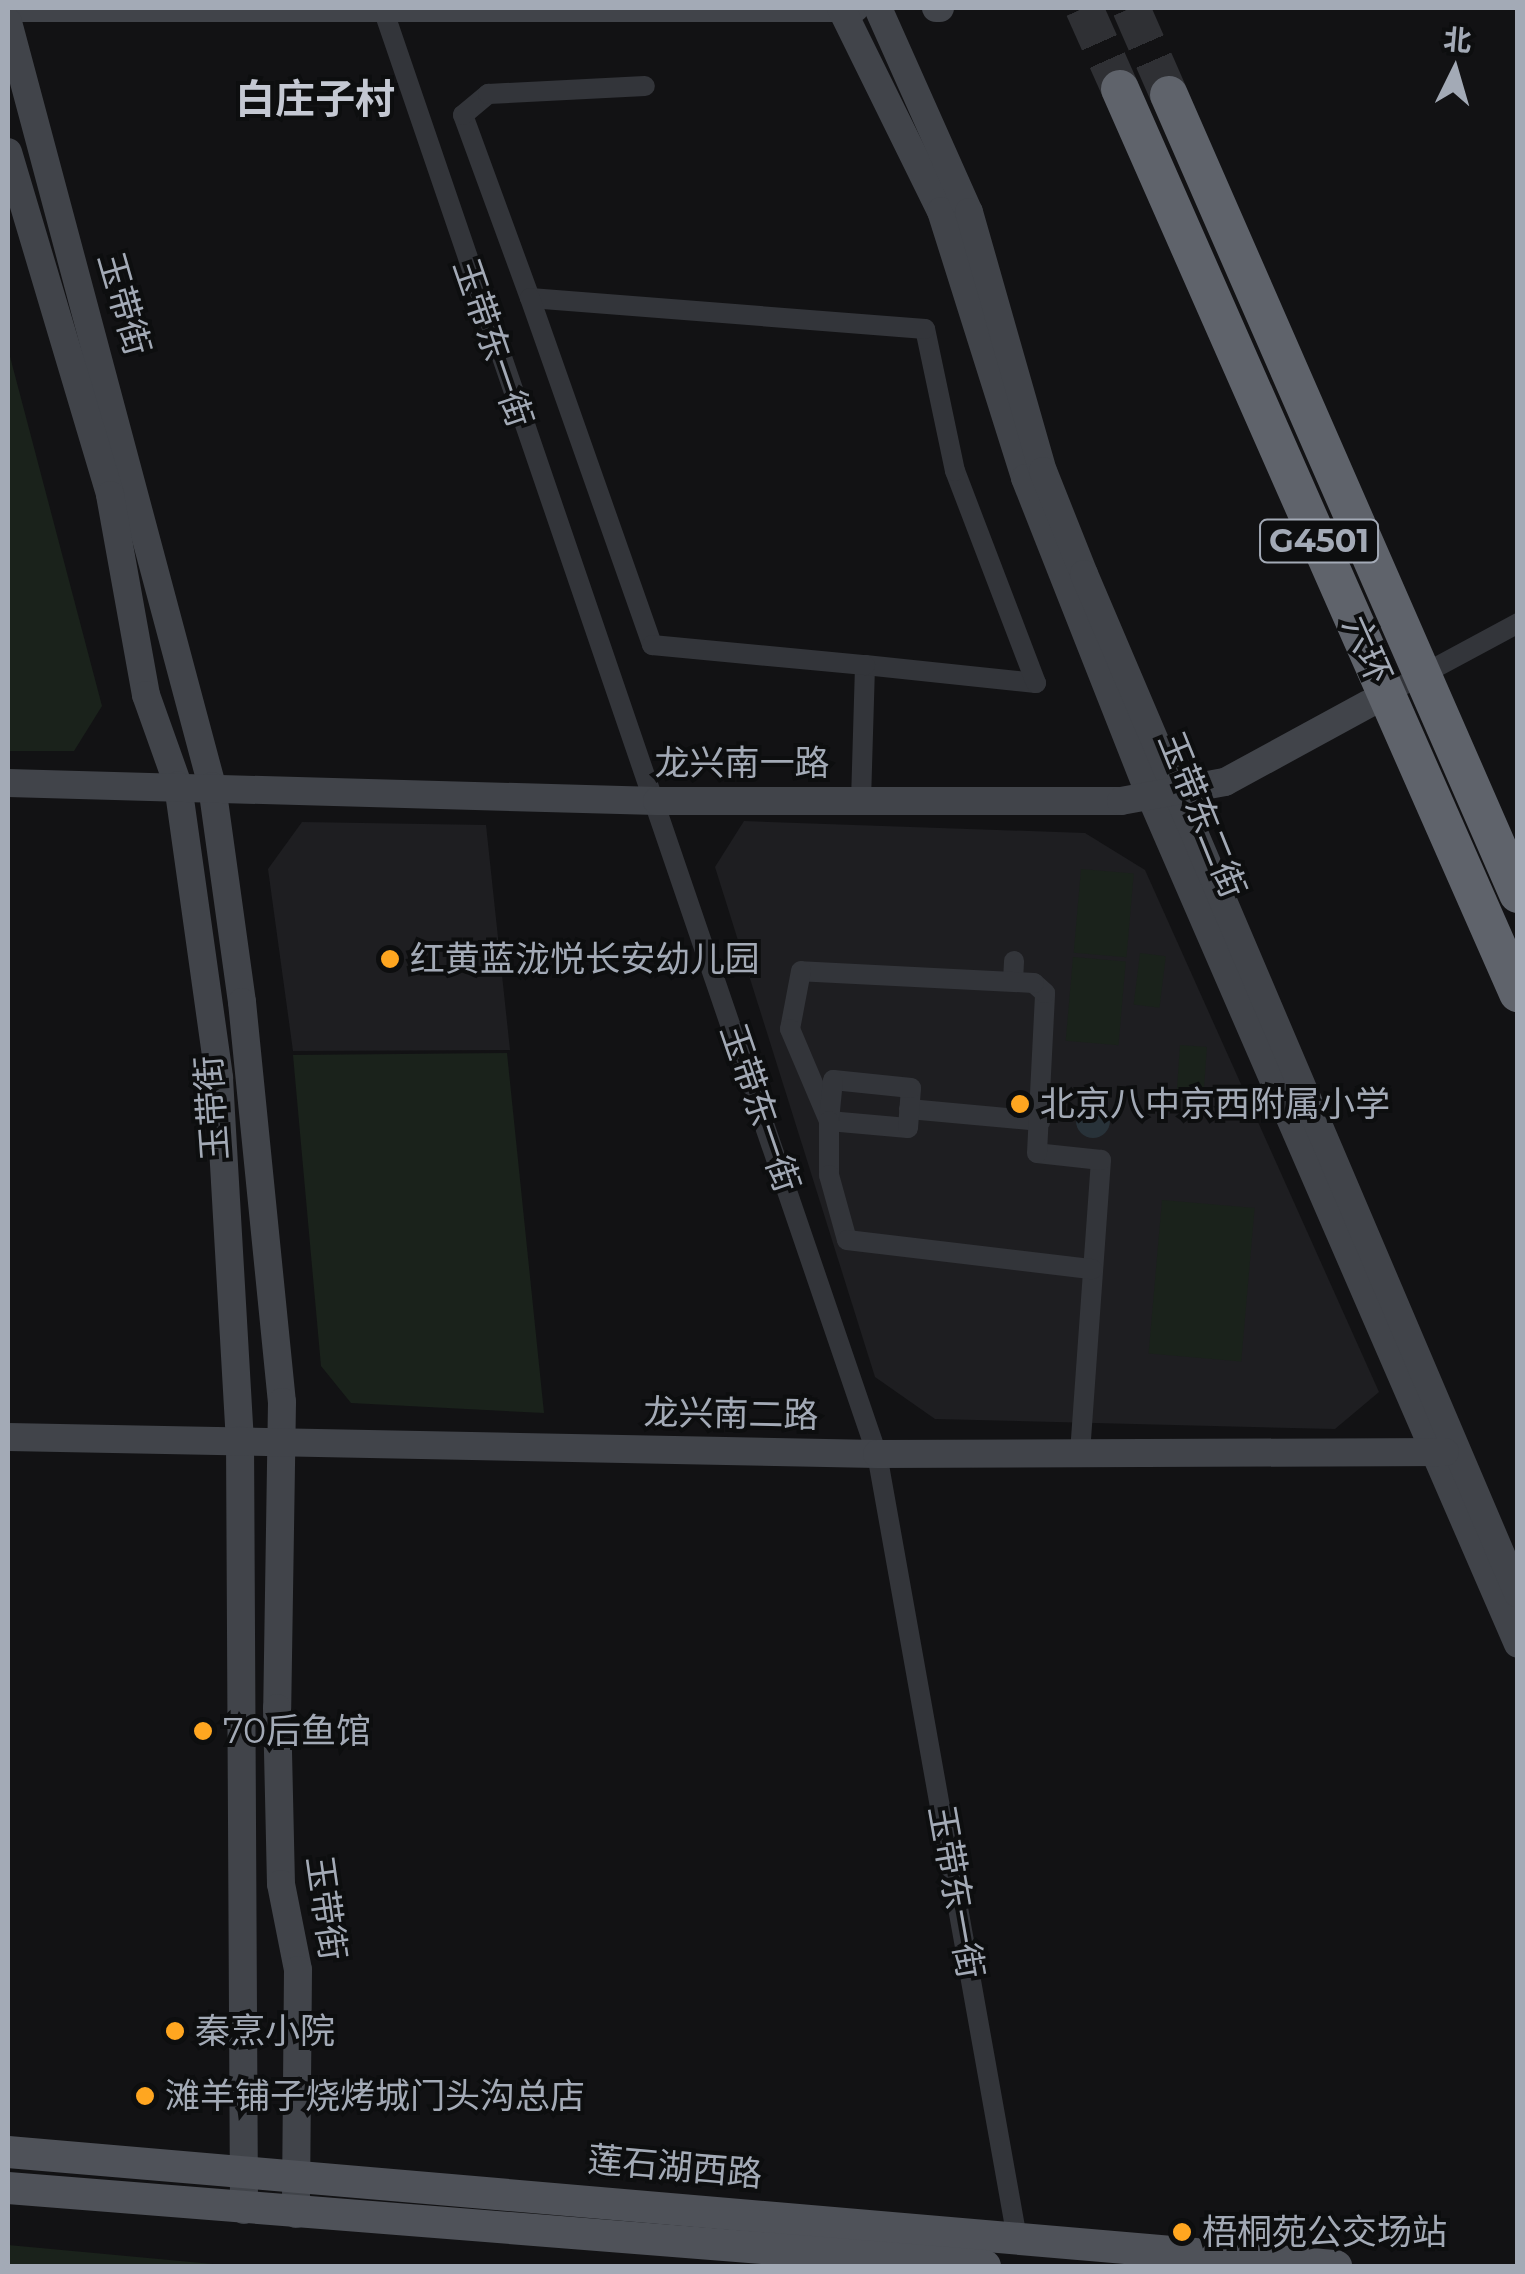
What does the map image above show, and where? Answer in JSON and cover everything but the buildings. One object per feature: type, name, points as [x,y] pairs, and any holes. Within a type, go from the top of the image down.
[{"type":"highway","name":"六环","points":[[1120,89],[1518,992]]},
{"type":"highway","name":"六环","points":[[1169,95],[1518,894]]},
{"type":"main road","name":"莲石湖西路","points":[[8,2152],[1336,2266]]},
{"type":"main road","name":"莲石湖西路","points":[[8,2188],[244,2210],[985,2266]]},
{"type":"street","points":[[8,8],[847,9]]},
{"type":"street","name":"玉带东二街","points":[[878,8],[969,212],[1044,471],[1163,795]]},
{"type":"street","name":"玉带东一街","points":[[384,9],[478,304],[657,801],[876,1454],[1017,2238]]},
{"type":"street","name":"玉带东二街","points":[[847,9],[941,210],[1025,478],[1443,1453],[1518,1644]]},
{"type":"street","name":"玉带街","points":[[8,22],[212,786],[282,1442],[276,1708],[281,1884],[298,1970],[296,2214]]},
{"type":"street","points":[[530,298],[925,329],[955,471],[1036,682],[652,644],[463,115],[488,94],[645,86]]},
{"type":"street","name":"玉带街","points":[[8,152],[110,496],[146,695],[178,785],[219,1078],[240,1440],[247,2170],[244,2210]]},
{"type":"street","name":"龙兴南一路","points":[[8,783],[657,801],[1163,795],[1225,782],[1518,623]]},
{"type":"street","points":[[861,801],[865,665]]},
{"type":"street","points":[[829,1121],[790,1028],[801,971],[1013,971],[1034,983],[1050,1005],[1037,1153],[1102,1160],[1080,1453]]},
{"type":"street","points":[[829,1121],[908,1128],[911,1088],[833,1080],[829,1121],[829,1174],[854,1245],[1092,1269]]},
{"type":"street","points":[[910,1109],[1040,1121]]},
{"type":"street","name":"龙兴南二路","points":[[8,1438],[876,1454],[1443,1453]]},
{"type":"street","name":"玉带东二街","points":[[1443,1453],[1518,1594]]},
{"type":"shaded area","points":[[8,349],[102,706],[74,751],[8,751]]},
{"type":"shaded area","name":"北京八中京西附属小学","points":[[744,821],[1085,833],[1145,870],[1379,1392],[1335,1429],[935,1419],[875,1377],[715,867]]},
{"type":"shaded area","name":"红黄蓝泷悦长安幼儿园","points":[[302,822],[486,825],[510,1050],[293,1051],[268,869]]},
{"type":"shaded area","points":[[1081,869],[1134,874],[1126,957],[1074,953]]},
{"type":"shaded area","points":[[1140,953],[1166,956],[1159,1008],[1134,1005]]},
{"type":"shaded area","points":[[1073,957],[1126,962],[1118,1045],[1066,1041]]},
{"type":"shaded area","points":[[1180,1045],[1207,1047],[1203,1098],[1176,1096]]},
{"type":"shaded area","points":[[507,1053],[544,1413],[351,1403],[321,1366],[293,1055]]},
{"type":"shaded area","points":[[1093,1104],[1105,1109],[1110,1121],[1105,1133],[1093,1138],[1081,1133],[1076,1121],[1081,1109]]},
{"type":"shaded area","points":[[1162,1200],[1255,1208],[1241,1362],[1149,1353]]},
{"type":"shaded area","points":[[8,2245],[234,2266],[8,2266]]},
{"type":"tunnel","points":[[1084,8],[1120,89]]},
{"type":"tunnel","points":[[1131,8],[1169,95]]},
{"type":"place","name":"红黄蓝泷悦长安幼儿园","points":[[390,959]]},
{"type":"place","name":"北京八中京西附属小学","points":[[1020,1104]]},
{"type":"place","name":"70后鱼馆","points":[[203,1731]]},
{"type":"place","name":"秦烹小院","points":[[175,2031]]},
{"type":"place","name":"滩羊铺子烧烤城门头沟总店","points":[[145,2096]]},
{"type":"place","name":"梧桐苑公交场站","points":[[1182,2232]]},
{"type":"district","name":"白庄子村","points":[[315,99]]}]
